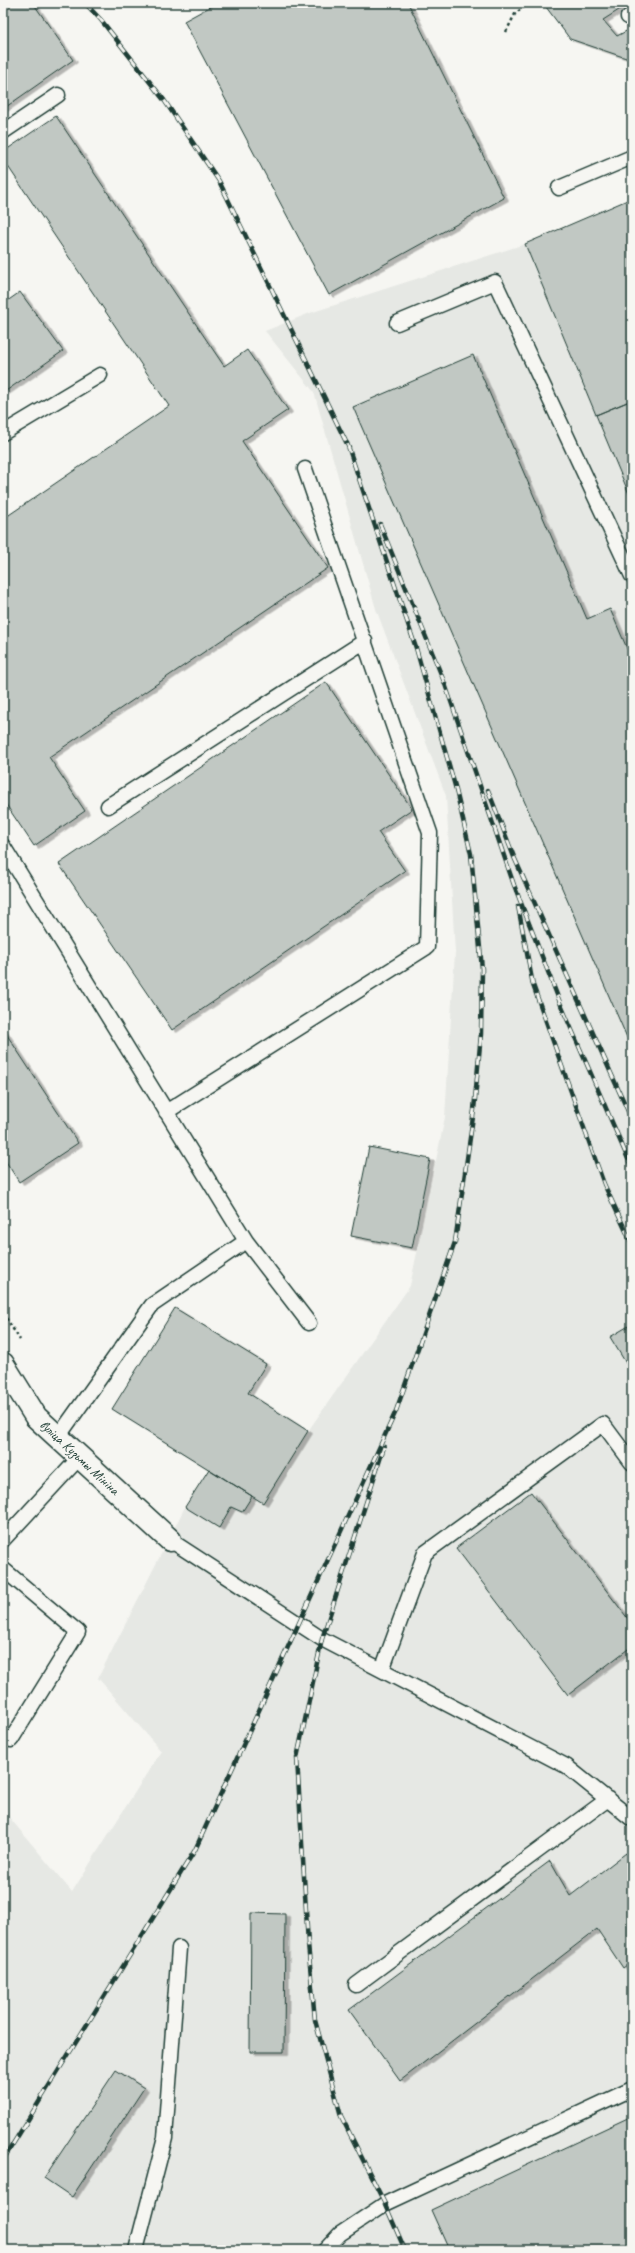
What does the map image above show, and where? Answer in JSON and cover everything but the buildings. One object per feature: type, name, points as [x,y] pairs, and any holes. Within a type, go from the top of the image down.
[{"type":"street","name":"вуліца Кузьмы Мініна","points":[[3,1364],[36,1417],[170,1540]]},
{"type":"lane","points":[[3,132],[58,95]]},
{"type":"lane","points":[[559,188],[632,157]]},
{"type":"lane","points":[[397,323],[495,282],[632,576]]},
{"type":"lane","points":[[3,434],[100,375]]},
{"type":"lane","points":[[166,1112],[427,947],[430,833],[305,469]]},
{"type":"lane","points":[[108,806],[364,641]]},
{"type":"lane","points":[[3,846],[246,1241],[309,1323]]},
{"type":"lane","points":[[58,1437],[152,1305],[246,1241]]},
{"type":"lane","points":[[382,1670],[425,1553],[604,1424],[632,1463]]},
{"type":"lane","points":[[3,1540],[80,1457]]},
{"type":"lane","points":[[170,1540],[322,1639],[566,1766],[632,1819]]},
{"type":"lane","points":[[3,1569],[78,1632],[11,1740]]},
{"type":"lane","points":[[356,1985],[608,1799]]},
{"type":"lane","points":[[136,2250],[165,2138],[178,1948]]},
{"type":"lane","points":[[325,2250],[340,2234],[385,2204],[632,2089]]},
{"type":"path","points":[[506,32],[515,14],[529,3]]},
{"type":"shaded area","points":[[525,244],[596,415],[632,400],[632,2250],[3,2250],[3,1810],[72,1892],[161,1751],[98,1678],[185,1507],[209,1469],[263,1503],[308,1431],[410,1286],[445,1117],[455,952],[446,796],[376,609],[314,392],[265,331],[310,313]]},
{"type":"railway","points":[[85,3],[101,20],[164,100],[219,181],[349,448]]},
{"type":"railway","points":[[3,2160],[195,1850],[396,1411],[455,1242],[474,1110],[481,1034],[482,969],[471,854],[455,786],[416,648],[347,443]]},
{"type":"railway","points":[[380,524],[445,684],[514,885],[561,1005],[632,1168]]},
{"type":"railway","points":[[488,790],[514,857],[632,1120]]},
{"type":"railway","points":[[518,906],[533,985],[604,1184],[632,1244]]},
{"type":"railway","points":[[384,1447],[322,1639],[297,1758],[308,1944],[315,2020],[341,2116],[385,2204],[405,2250]]}]
